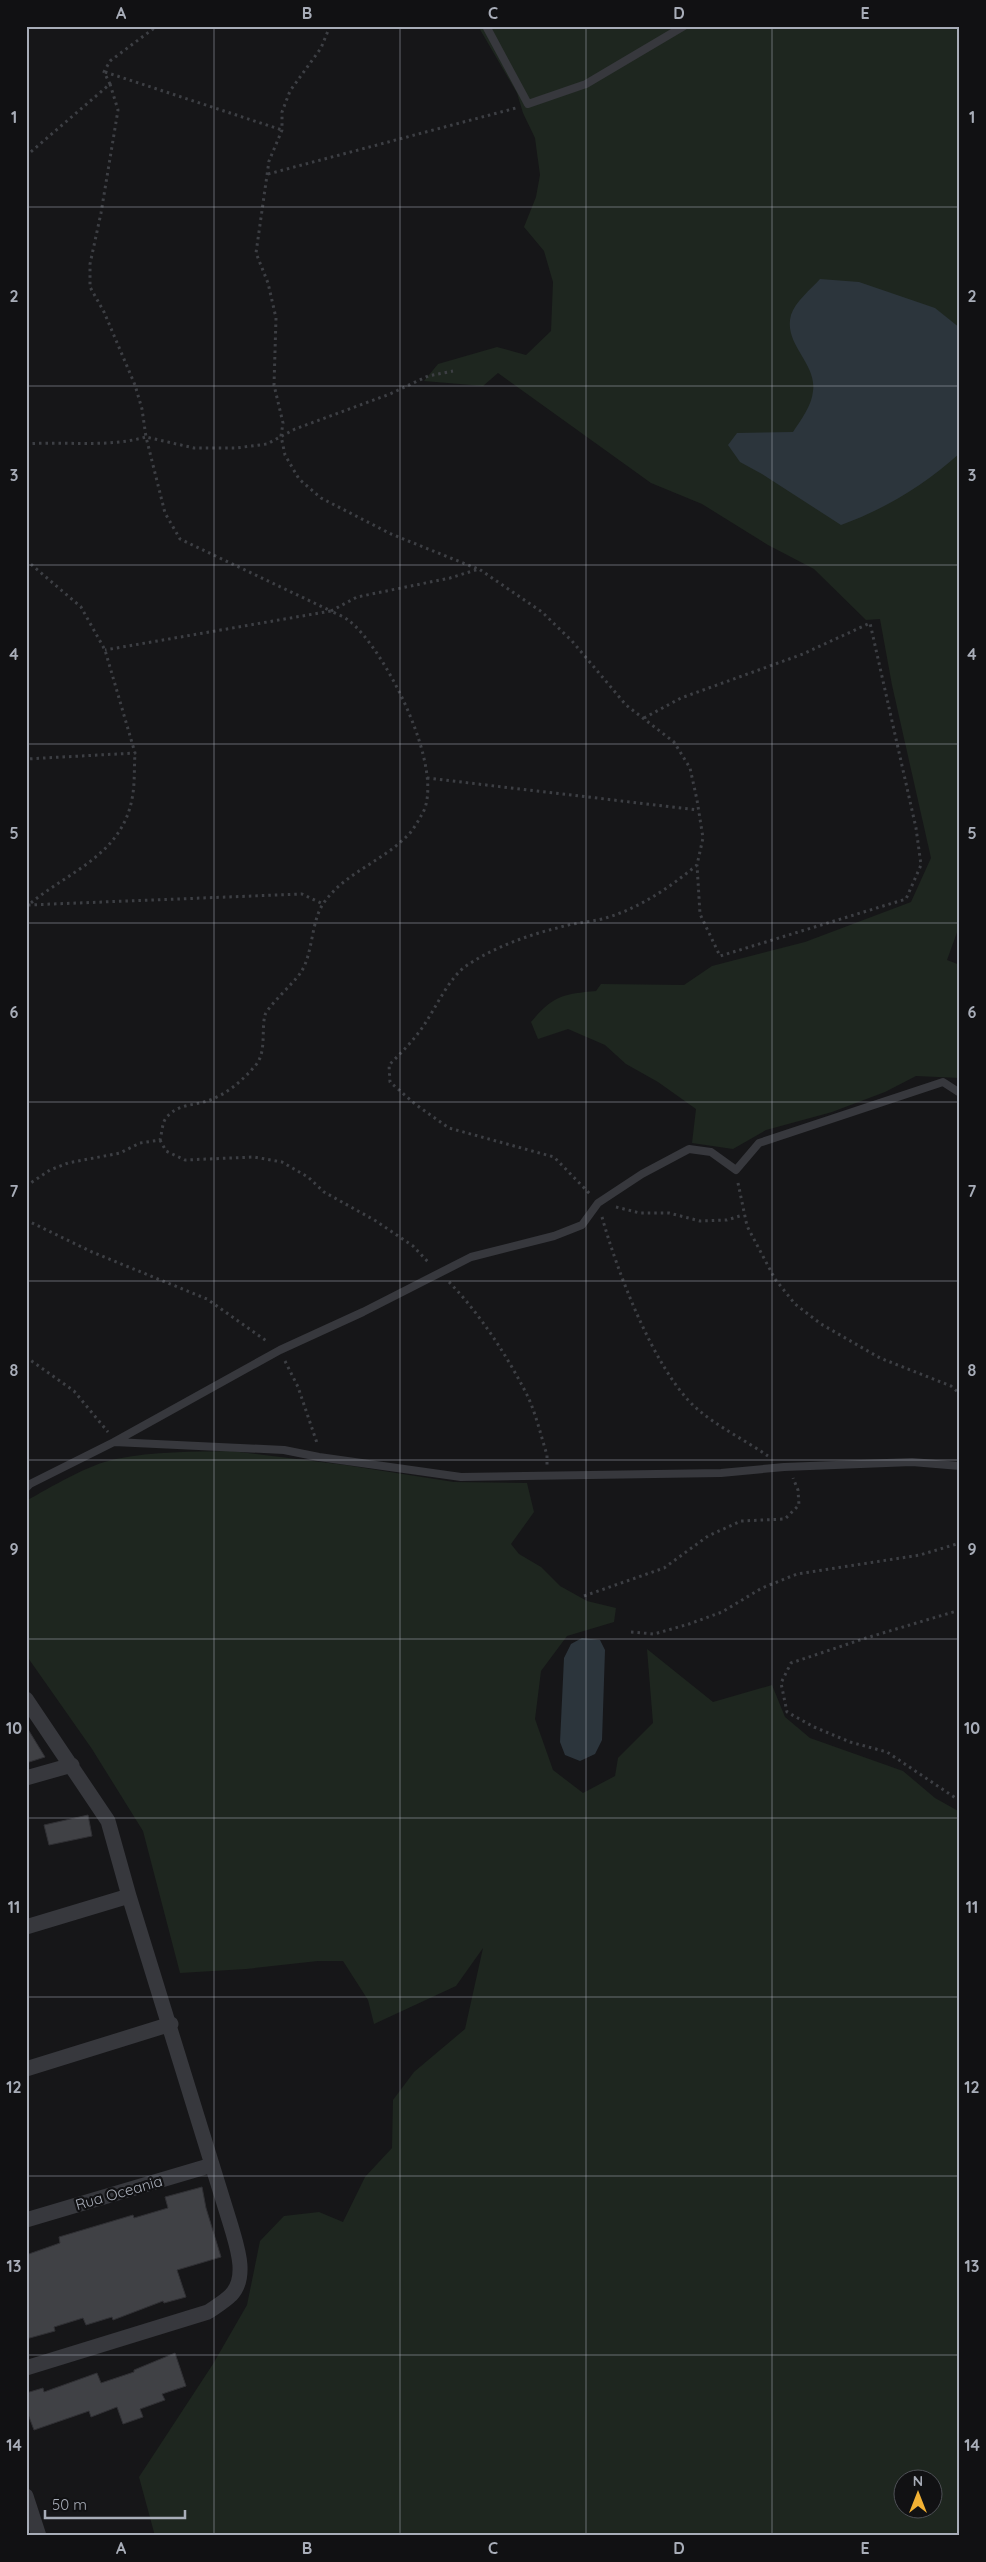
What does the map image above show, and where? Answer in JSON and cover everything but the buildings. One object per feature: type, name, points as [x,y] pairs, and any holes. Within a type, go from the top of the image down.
[{"type":"street","points":[[26,1699],[72,1764],[108,1821],[129,1896],[170,2024],[239,2255],[240,2278],[232,2294],[208,2312],[26,2368]]},
{"type":"street","points":[[26,1778],[72,1764]]},
{"type":"street","points":[[26,1927],[129,1896]]},
{"type":"street","points":[[26,2069],[170,2024]]},
{"type":"street","name":"Rua Oceania","points":[[26,2220],[212,2165]]},
{"type":"street","points":[[26,2496],[39,2536]]},
{"type":"lane","points":[[486,26],[528,104],[586,84],[684,26]]},
{"type":"lane","points":[[27,1486],[114,1442],[280,1350],[442,1274],[471,1257],[554,1236],[582,1225],[598,1203],[642,1174],[689,1149],[711,1152],[736,1170],[759,1143],[943,1082],[960,1093]]},
{"type":"lane","points":[[114,1442],[284,1450],[319,1457],[461,1477],[721,1473],[784,1467],[912,1462],[960,1466]]},
{"type":"path","points":[[104,72],[110,61],[157,26]]},
{"type":"path","points":[[330,26],[321,48],[290,91],[282,112],[282,130],[269,161],[256,253],[268,283],[276,318],[274,385],[282,423],[281,436],[285,455],[300,480],[321,498],[391,534],[479,569],[542,612],[572,641],[626,705],[674,742],[690,768],[703,838],[698,866],[700,914],[720,956],[906,899],[921,864],[916,828],[870,623],[803,654],[680,698],[644,718]]},
{"type":"path","points":[[104,72],[118,110],[101,212],[90,264],[90,287],[108,321],[135,385],[142,409],[146,437],[164,513],[180,539],[228,564],[348,620],[388,670],[407,708],[420,740],[428,788],[423,814],[406,838],[341,884],[323,904],[303,970],[265,1014],[264,1037],[257,1064],[233,1089],[208,1101],[179,1107],[165,1119],[160,1140],[166,1151],[185,1160],[254,1158],[282,1162],[308,1177],[324,1192],[376,1221],[413,1246],[464,1298],[493,1337],[524,1390],[547,1455],[547,1476]]},
{"type":"path","points":[[104,72],[282,130]]},
{"type":"path","points":[[26,156],[110,84]]},
{"type":"path","points":[[268,174],[528,104]]},
{"type":"path","points":[[26,444],[101,444],[146,437],[194,448],[236,448],[267,444],[295,429],[390,394],[428,376],[454,371]]},
{"type":"path","points":[[26,560],[81,607],[104,650],[135,753],[132,799],[122,830],[103,853],[44,890],[27,906]]},
{"type":"path","points":[[104,650],[331,611],[357,597],[450,578],[479,569]]},
{"type":"path","points":[[26,759],[135,753]]},
{"type":"path","points":[[427,778],[698,810]]},
{"type":"path","points":[[584,1596],[664,1568],[708,1536],[740,1521],[785,1519],[799,1505],[798,1490],[793,1477],[784,1467],[696,1407],[666,1373],[609,1241],[598,1203],[554,1157],[449,1128],[414,1104],[390,1082],[389,1065],[426,1024],[442,996],[464,968],[494,950],[528,937],[561,926],[608,918],[639,906],[664,892],[698,866]]},
{"type":"path","points":[[27,906],[302,894],[323,904]]},
{"type":"path","points":[[26,1186],[50,1170],[68,1163],[120,1153],[140,1143],[160,1140]]},
{"type":"path","points":[[736,1170],[743,1215],[775,1279],[795,1304],[821,1324],[880,1358],[951,1386],[960,1394]]},
{"type":"path","points":[[598,1203],[640,1213],[669,1213],[700,1221],[728,1220],[743,1215]]},
{"type":"path","points":[[26,1220],[92,1252],[207,1300],[280,1350],[298,1387],[316,1437],[319,1457]]},
{"type":"path","points":[[26,1357],[74,1391],[104,1424],[114,1442]]},
{"type":"path","points":[[631,1632],[654,1634],[689,1624],[722,1612],[771,1584],[797,1574],[920,1555],[960,1543]]},
{"type":"path","points":[[960,1610],[866,1638],[791,1664],[781,1683],[788,1712],[814,1727],[850,1742],[887,1752],[960,1801]]},
{"type":"shaded area","points":[[478,26],[960,26],[960,924],[947,960],[960,965],[960,1078],[916,1076],[885,1092],[832,1112],[766,1130],[733,1149],[692,1143],[696,1109],[658,1082],[626,1064],[605,1045],[568,1029],[538,1039],[531,1022],[552,1002],[566,995],[596,991],[601,984],[684,985],[712,966],[805,942],[911,902],[931,858],[892,685],[880,619],[866,620],[814,569],[768,545],[702,504],[651,483],[498,373],[483,386],[424,381],[438,364],[497,347],[526,355],[551,331],[553,282],[544,251],[524,227],[536,197],[540,175],[535,138],[523,113],[517,93]]},
{"type":"shaded area","points":[[820,279],[859,282],[935,308],[960,328],[960,453],[932,476],[904,495],[874,511],[841,525],[740,462],[728,445],[737,433],[793,432],[806,412],[811,402],[813,381],[806,362],[792,335],[791,315],[796,305]]},
{"type":"shaded area","points":[[231,1451],[345,1465],[454,1482],[527,1483],[534,1512],[511,1544],[519,1554],[541,1567],[560,1586],[587,1601],[616,1608],[614,1622],[567,1636],[541,1671],[535,1719],[553,1770],[583,1793],[615,1776],[618,1758],[653,1723],[647,1649],[713,1702],[772,1685],[785,1717],[810,1738],[903,1771],[935,1798],[960,1812],[960,2536],[155,2536],[139,2477],[213,2364],[247,2305],[260,2241],[284,2216],[319,2212],[343,2222],[365,2177],[392,2148],[393,2100],[414,2072],[465,2029],[483,1948],[456,1986],[374,2024],[368,2000],[343,1961],[318,1961],[246,1969],[180,1973],[143,1831],[92,1749],[26,1655],[26,1501],[70,1477],[105,1462],[174,1452]]},
{"type":"shaded area","points":[[582,1638],[600,1640],[605,1650],[602,1740],[595,1754],[580,1761],[565,1755],[560,1742],[564,1658],[571,1644]]}]
